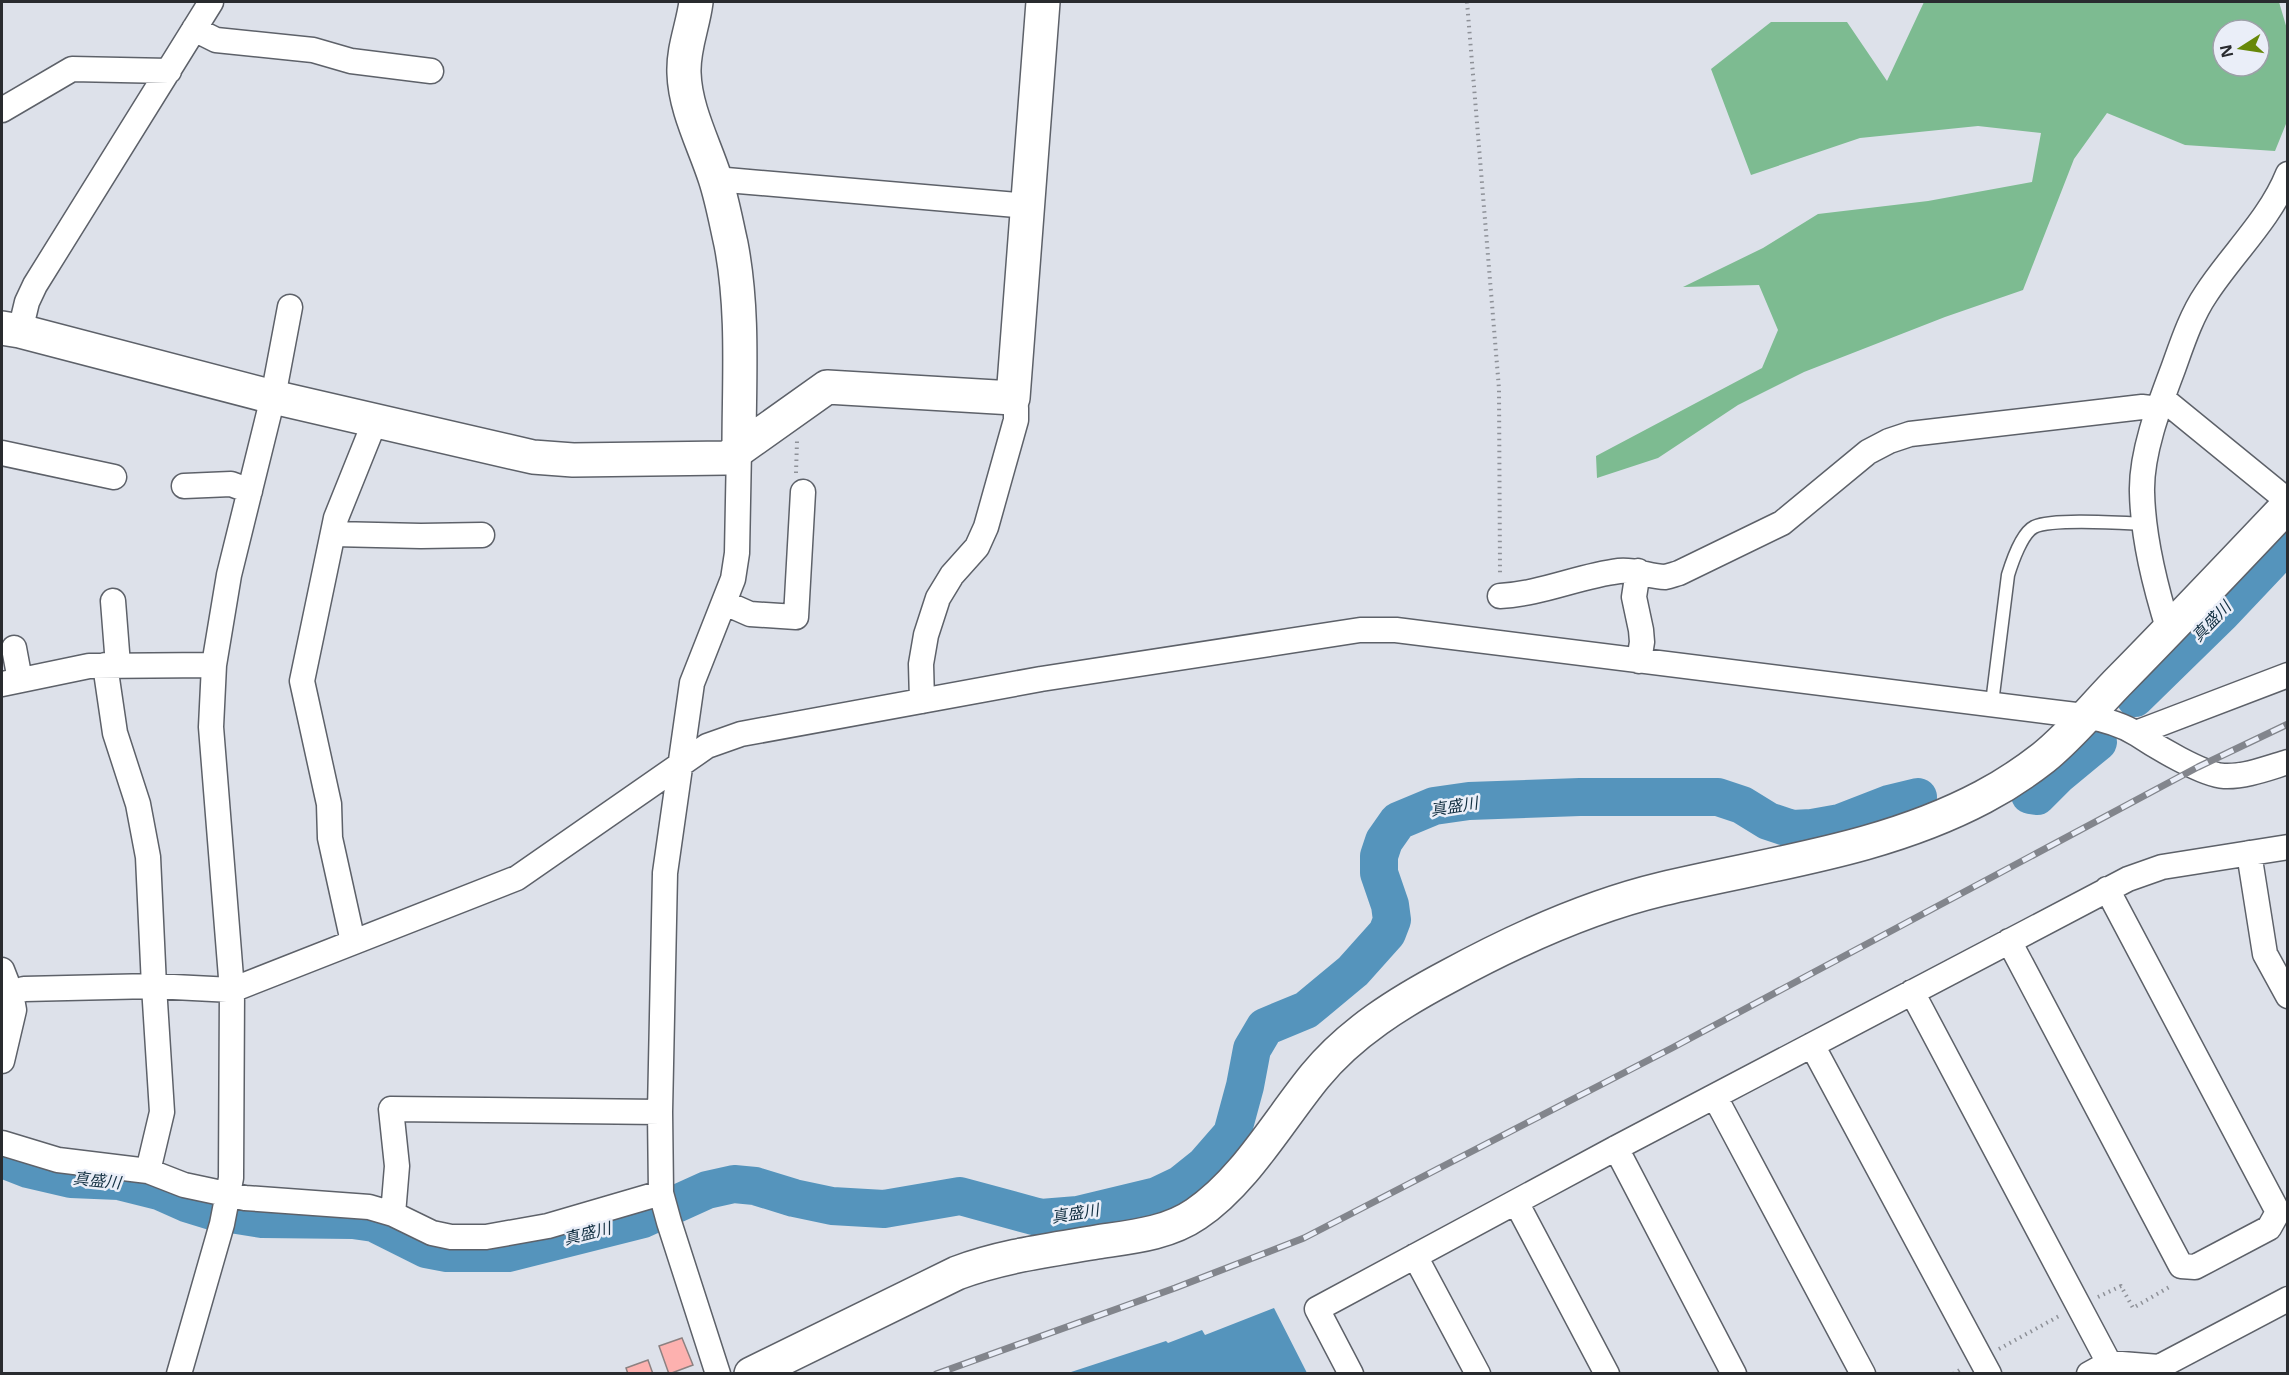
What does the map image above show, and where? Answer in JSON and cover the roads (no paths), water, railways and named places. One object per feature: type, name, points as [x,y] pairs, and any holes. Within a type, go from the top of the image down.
[{"type":"street","points":[[211,2],[35,285],[11,329],[375,421],[533,457],[573,460],[727,458],[827,387],[1013,398]]},
{"type":"street","points":[[696,2],[684,53],[687,101],[716,180],[731,244],[739,316],[737,553],[733,579],[725,603],[692,683],[679,765],[665,873],[660,1112],[662,1194],[718,1374]]},
{"type":"street","points":[[922,701],[921,664],[926,635],[938,598],[943,588],[976,547],[986,527],[1016,420],[1013,398],[1043,2]]},
{"type":"street","points":[[194,29],[216,40],[313,50],[351,61],[431,71]]},
{"type":"street","points":[[2,110],[72,69],[169,72]]},
{"type":"street","points":[[2169,631],[2150,560],[2142,492],[2143,475],[2161,404],[2184,340],[2205,295],[2282,188],[2288,174]]},
{"type":"street","points":[[716,180],[1028,206]]},
{"type":"street","points":[[179,1374],[222,1224],[231,1178],[232,990],[211,727],[214,665],[229,575],[273,397],[290,307]]},
{"type":"street","points":[[751,1374],[965,1270],[996,1260],[1138,1235],[1181,1223],[1196,1214],[1231,1183],[1317,1073],[1375,1019],[1449,976],[1558,922],[1606,905],[1662,890],[1825,854],[1911,830],[1984,797],[2044,757],[2169,631],[2288,503],[2161,404],[1910,434],[1889,441],[1868,452],[1782,523],[1679,573],[1665,577],[1638,571],[1599,574],[1519,595],[1500,596]]},
{"type":"street","points":[[353,942],[330,838],[329,804],[302,681],[336,518],[375,421]]},
{"type":"street","points":[[2,453],[114,477]]},
{"type":"street","points":[[184,486],[231,484],[250,491]]},
{"type":"street","points":[[725,603],[750,614],[796,617],[803,492]]},
{"type":"street","points":[[333,534],[482,535]]},
{"type":"street","points":[[1638,571],[1634,597],[1642,642],[1639,661]]},
{"type":"street","points":[[113,601],[112,665],[115,733],[138,804],[148,857],[162,1112],[148,1171]]},
{"type":"street","points":[[6,994],[24,989],[154,986],[232,990],[517,878],[707,746],[741,734],[1041,679],[1360,630],[1396,630],[2084,716],[2104,720],[2136,733],[2150,744],[2223,776],[2247,773],[2288,762]]},
{"type":"street","points":[[14,648],[11,682],[89,666],[214,665]]},
{"type":"street","points":[[2136,733],[2288,675]]},
{"type":"street","points":[[1351,1374],[1317,1310],[1616,1148],[1715,1098],[2107,889],[2147,871],[2288,847]]},
{"type":"street","points":[[2248,853],[2265,954],[2288,996]]},
{"type":"street","points":[[2009,941],[2181,1266],[2195,1267],[2269,1228],[2278,1212],[2107,889]]},
{"type":"street","points":[[2,970],[6,994],[14,1010],[2,1061]]},
{"type":"street","points":[[1912,992],[2099,1368],[2160,1370],[2288,1299]]},
{"type":"street","points":[[1812,1045],[1985,1366]]},
{"type":"street","points":[[1715,1098],[1863,1374]]},
{"type":"street","points":[[393,1214],[397,1166],[391,1109],[660,1112]]},
{"type":"street","points":[[2,1143],[58,1160],[148,1171],[184,1185],[228,1195],[265,1200],[358,1205],[393,1214],[432,1233],[451,1237],[486,1237],[548,1226],[662,1194]]},
{"type":"street","points":[[1616,1148],[1734,1374]]},
{"type":"street","points":[[1516,1202],[1607,1374]]},
{"type":"street","points":[[1415,1256],[1478,1374]]},
{"type":"lane","points":[[1992,703],[2008,575],[2012,561],[2026,534],[2032,527],[2053,523],[2145,524]]},
{"type":"water","points":[[1274,1308],[1307,1373],[1068,1373],[1166,1341],[1168,1343],[1202,1330],[1205,1335]]},
{"type":"waterway","name":"真盛川","points":[[2135,698],[2221,614],[2288,543]]},
{"type":"waterway","name":"真盛川","points":[[2030,795],[2037,796],[2058,775],[2098,742]]},
{"type":"waterway","name":"真盛川","points":[[2,1159],[28,1169],[71,1179],[119,1181],[159,1191],[212,1211],[262,1219],[353,1220],[374,1223],[426,1249],[447,1253],[508,1253],[643,1219],[707,1190],[734,1184],[755,1186],[794,1198],[832,1206],[884,1209],[960,1196],[1041,1218],[1078,1215],[1157,1196],[1180,1185],[1205,1165],[1232,1134],[1252,1049],[1265,1027],[1306,1010],[1353,971],[1387,933],[1392,920],[1390,905],[1379,873],[1379,856],[1384,841],[1398,821],[1434,806],[1469,801],[1580,797],[1718,797],[1742,805],[1768,821],[1792,829],[1840,823],[1889,804],[1918,797]]},
{"type":"railway","points":[[936,1374],[1175,1288],[1304,1238],[1672,1048],[2198,767],[2288,724]]}]
